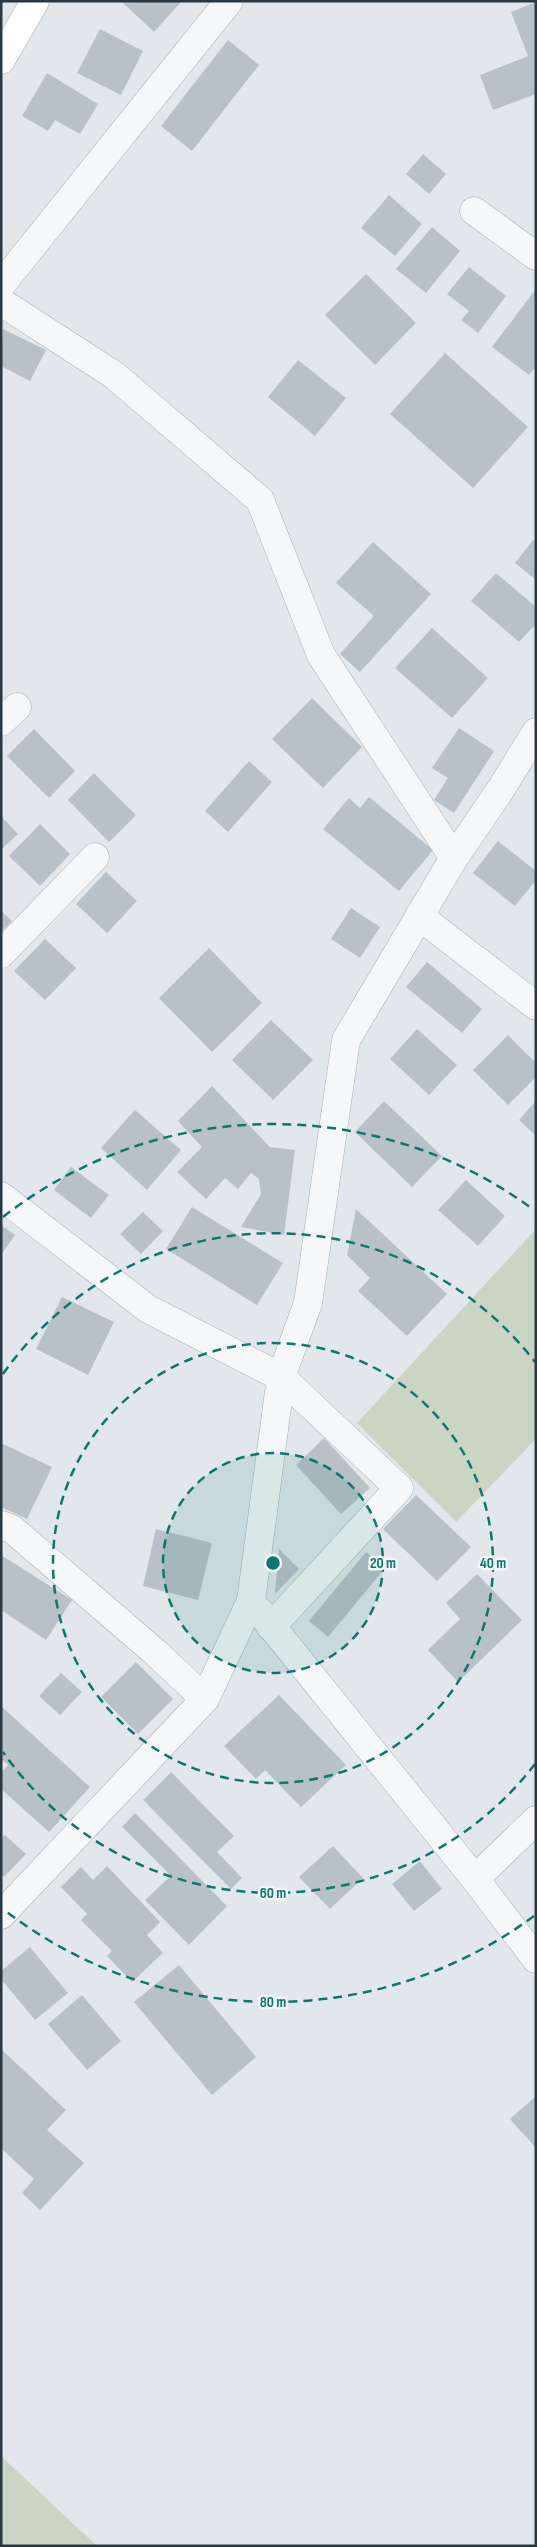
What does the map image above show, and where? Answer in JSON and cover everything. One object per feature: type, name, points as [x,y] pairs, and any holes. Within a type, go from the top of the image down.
[{"type":"main road","points":[[1,60],[35,1]]},
{"type":"street","points":[[1,285],[230,1]]},
{"type":"street","points":[[474,211],[536,256]]},
{"type":"street","points":[[1,302],[114,375],[260,500],[321,655],[454,858]]},
{"type":"street","points":[[1,1915],[205,1699],[251,1601],[281,1377],[308,1302],[346,1040],[454,858],[536,732]]},
{"type":"street","points":[[1,954],[95,857]]},
{"type":"street","points":[[420,916],[536,1006]]},
{"type":"street","points":[[1,1196],[148,1309],[281,1377],[399,1488],[271,1627]]},
{"type":"street","points":[[1,1525],[12,1530],[156,1652],[205,1699]]},
{"type":"street","points":[[251,1601],[475,1879],[536,1959]]},
{"type":"street","points":[[475,1879],[536,1820]]},
{"type":"green space","points":[[536,1229],[536,1439],[456,1522],[357,1423]]},
{"type":"green space","points":[[1,2455],[2,2457],[97,2546],[1,2546]]},
{"type":"building","points":[[121,1],[182,1],[154,32]]},
{"type":"building","points":[[536,2],[536,94],[493,110],[480,75],[528,56],[511,12]]},
{"type":"building","points":[[100,29],[143,51],[121,95],[77,73]]},
{"type":"building","points":[[228,40],[259,65],[192,151],[161,126]]},
{"type":"building","points":[[47,73],[98,104],[80,134],[55,120],[48,131],[22,116]]},
{"type":"building","points":[[423,154],[446,174],[429,194],[406,174]]},
{"type":"building","points":[[389,195],[422,224],[395,256],[361,228]]},
{"type":"building","points":[[432,227],[460,251],[426,293],[396,269]]},
{"type":"building","points":[[469,267],[506,296],[478,333],[461,320],[469,311],[447,294]]},
{"type":"building","points":[[366,274],[416,323],[375,365],[325,315]]},
{"type":"building","points":[[536,289],[536,366],[529,375],[492,347]]},
{"type":"building","points":[[3,329],[46,350],[30,381],[1,366]]},
{"type":"building","points":[[445,353],[528,427],[473,488],[390,414]]},
{"type":"building","points":[[298,360],[346,398],[315,436],[268,397]]},
{"type":"building","points":[[533,540],[536,542],[536,580],[515,563]]},
{"type":"building","points":[[373,542],[431,594],[360,672],[340,654],[374,616],[336,583]]},
{"type":"building","points":[[496,573],[536,607],[536,624],[519,642],[471,601]]},
{"type":"building","points":[[432,628],[488,678],[452,718],[395,668]]},
{"type":"building","points":[[312,698],[362,747],[323,788],[272,739]]},
{"type":"building","points":[[459,728],[494,751],[454,813],[434,800],[448,778],[432,768]]},
{"type":"building","points":[[34,729],[75,771],[49,798],[7,756]]},
{"type":"building","points":[[249,761],[272,782],[228,832],[205,811]]},
{"type":"building","points":[[94,773],[136,815],[109,842],[68,800]]},
{"type":"building","points":[[369,797],[433,850],[399,891],[323,829],[349,798],[360,808]]},
{"type":"building","points":[[1,816],[18,834],[1,850]]},
{"type":"building","points":[[40,824],[70,854],[40,886],[9,856]]},
{"type":"building","points":[[498,841],[536,871],[536,880],[515,906],[473,873]]},
{"type":"building","points":[[106,872],[137,901],[107,933],[76,904]]},
{"type":"building","points":[[351,908],[380,927],[360,958],[331,939]]},
{"type":"building","points":[[1,911],[12,921],[1,932]]},
{"type":"building","points":[[45,939],[76,968],[45,1000],[14,971]]},
{"type":"building","points":[[209,948],[262,1003],[212,1052],[159,998]]},
{"type":"building","points":[[427,962],[482,1009],[462,1033],[406,987]]},
{"type":"building","points":[[271,1020],[313,1060],[273,1100],[232,1060]]},
{"type":"building","points":[[417,1029],[457,1065],[429,1095],[390,1059]]},
{"type":"building","points":[[508,1035],[536,1063],[536,1077],[508,1105],[473,1070]]},
{"type":"building","points":[[212,1086],[270,1147],[295,1150],[284,1235],[241,1227],[261,1194],[259,1179],[251,1173],[238,1189],[225,1178],[206,1199],[177,1172],[202,1147],[178,1121]]},
{"type":"building","points":[[384,1101],[442,1156],[412,1187],[355,1132]]},
{"type":"building","points":[[536,1101],[536,1136],[519,1120]]},
{"type":"building","points":[[135,1110],[181,1150],[147,1190],[101,1148]]},
{"type":"building","points":[[71,1167],[109,1195],[91,1218],[54,1190]]},
{"type":"building","points":[[466,1180],[505,1216],[478,1246],[438,1210]]},
{"type":"building","points":[[192,1207],[283,1263],[257,1305],[166,1249]]},
{"type":"building","points":[[356,1209],[447,1294],[407,1336],[358,1291],[370,1278],[347,1255]]},
{"type":"building","points":[[143,1212],[163,1231],[141,1254],[120,1234]]},
{"type":"building","points":[[1,1225],[15,1235],[1,1255]]},
{"type":"building","points":[[62,1297],[114,1322],[88,1375],[36,1349]]},
{"type":"building","points":[[324,1438],[370,1488],[341,1514],[296,1465]]},
{"type":"building","points":[[1,1443],[52,1467],[27,1519],[1,1507]]},
{"type":"building","points":[[416,1495],[471,1547],[437,1581],[383,1529]]},
{"type":"building","points":[[156,1529],[212,1543],[198,1600],[143,1586]]},
{"type":"building","points":[[279,1549],[299,1569],[275,1594]]},
{"type":"building","points":[[366,1552],[385,1568],[328,1637],[309,1621]]},
{"type":"building","points":[[1,1555],[72,1600],[46,1640],[1,1610]]},
{"type":"building","points":[[477,1574],[522,1620],[458,1682],[428,1650],[460,1619],[446,1603]]},
{"type":"building","points":[[136,1662],[173,1699],[138,1734],[101,1697]]},
{"type":"building","points":[[61,1673],[82,1692],[60,1715],[39,1696]]},
{"type":"building","points":[[279,1695],[346,1765],[301,1807],[265,1770],[256,1779],[224,1746]]},
{"type":"building","points":[[1,1706],[90,1787],[49,1832],[1,1789],[1,1773],[8,1765],[1,1759]]},
{"type":"building","points":[[171,1772],[234,1836],[217,1852],[242,1878],[231,1889],[143,1800]]},
{"type":"building","points":[[135,1813],[227,1906],[189,1945],[145,1900],[171,1876],[122,1827]]},
{"type":"building","points":[[5,1835],[26,1854],[4,1877],[1,1875],[1,1838]]},
{"type":"building","points":[[333,1846],[363,1878],[330,1909],[299,1877]]},
{"type":"building","points":[[420,1861],[442,1889],[414,1911],[392,1884]]},
{"type":"building","points":[[107,1866],[160,1922],[147,1935],[163,1953],[132,1982],[107,1956],[112,1951],[81,1920],[87,1914],[61,1887],[81,1867],[93,1880]]},
{"type":"building","points":[[30,1947],[68,1993],[35,2020],[1,1979],[1,1971]]},
{"type":"building","points":[[179,1965],[256,2057],[212,2095],[134,2002]]},
{"type":"building","points":[[82,1995],[121,2041],[87,2070],[48,2024]]},
{"type":"building","points":[[1,2049],[66,2110],[47,2130],[84,2163],[40,2210],[22,2193],[34,2179],[1,2148]]},
{"type":"building","points":[[536,2096],[536,2148],[510,2119]]}]
